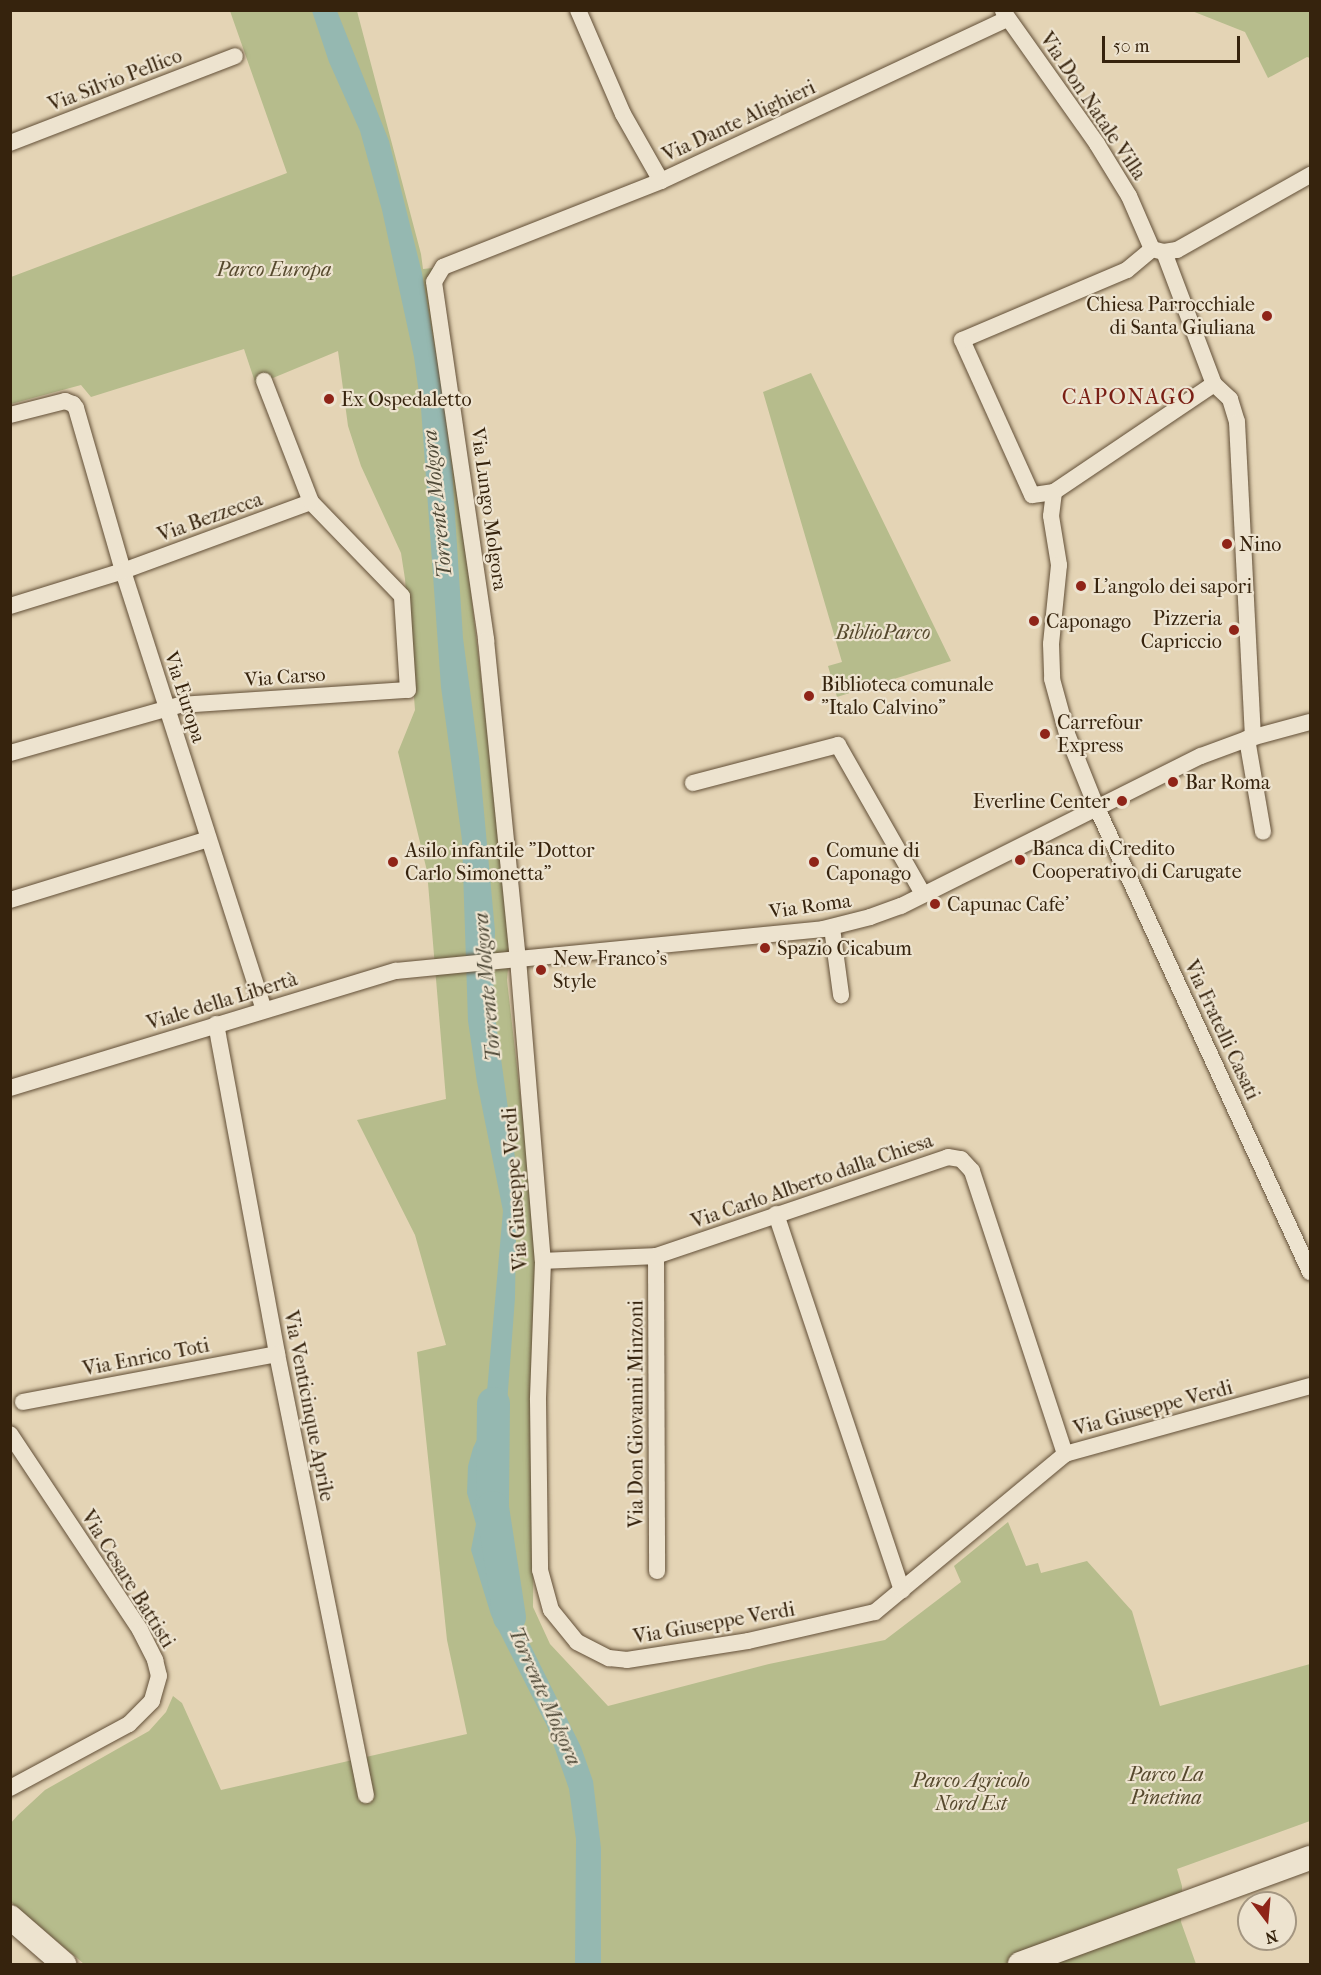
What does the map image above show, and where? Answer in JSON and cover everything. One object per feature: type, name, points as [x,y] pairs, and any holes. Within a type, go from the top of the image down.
[{"type":"street","name":"Via Dante Alighieri","points":[[578,10],[623,114],[661,181],[1005,15]]},
{"type":"street","name":"Via Don Natale Villa","points":[[1005,15],[1103,154],[1134,206],[1158,251],[1214,384],[1230,399],[1237,422],[1250,738],[1263,832]]},
{"type":"street","name":"Via Silvio Pellico","points":[[10,143],[235,56]]},
{"type":"street","points":[[1214,384],[1054,492],[1032,495],[962,340],[1126,270],[1158,251],[1190,243],[1311,175]]},
{"type":"street","name":"Via Lungo Molgora","points":[[518,959],[486,640],[434,282],[443,267],[661,181]]},
{"type":"street","points":[[264,381],[311,502]]},
{"type":"street","name":"Via Europa","points":[[10,414],[65,401],[73,404],[78,415],[123,571],[264,1010]]},
{"type":"street","name":"Via Fratelli Casati","points":[[1054,492],[1050,516],[1059,566],[1051,644],[1052,679],[1067,734],[1096,806],[1311,1272]]},
{"type":"street","name":"Via Bezzecca","points":[[10,606],[123,571],[311,502]]},
{"type":"street","name":"Via Carso","points":[[10,753],[166,708],[408,690],[402,596],[311,502]]},
{"type":"street","name":"Via Roma","points":[[501,961],[832,928],[870,917],[923,894],[1096,806],[1202,756],[1250,738],[1311,722]]},
{"type":"street","points":[[693,783],[838,745],[923,894]]},
{"type":"street","points":[[10,900],[208,839]]},
{"type":"street","points":[[832,928],[841,995]]},
{"type":"street","name":"Via Giuseppe Verdi","points":[[518,959],[543,1261],[538,1400],[540,1570],[551,1610],[577,1642],[609,1658],[655,1657],[748,1641],[875,1612],[1065,1454],[1311,1386]]},
{"type":"street","name":"Viale della Libertà","points":[[10,1088],[396,971],[501,961]]},
{"type":"street","name":"Via Venticinque Aprile","points":[[216,1024],[277,1354],[366,1795]]},
{"type":"street","name":"Via Carlo Alberto dalla Chiesa","points":[[543,1261],[657,1256],[948,1157],[961,1160],[972,1171],[1065,1454]]},
{"type":"street","points":[[776,1214],[902,1590]]},
{"type":"street","name":"Via Don Giovanni Minzoni","points":[[657,1256],[657,1571]]},
{"type":"street","name":"Via Enrico Toti","points":[[23,1402],[277,1354]]},
{"type":"street","name":"Via Cesare Battisti","points":[[10,1434],[140,1630],[159,1671],[154,1696],[135,1719],[10,1788]]},
{"type":"street","name":"Via Cesare Battisti","points":[[10,1801],[42,1772]]},
{"type":"street","points":[[1020,1965],[1311,1858]]},
{"type":"street","points":[[10,1917],[64,1965]]},
{"type":"green space","name":"Parco Agricolo Nord Est","points":[[230,11],[357,11],[423,269],[433,268],[511,935],[507,980],[537,1242],[533,1607],[550,1644],[608,1706],[769,1664],[885,1640],[961,1582],[954,1566],[1008,1522],[1026,1566],[1038,1563],[1041,1573],[1087,1561],[1132,1611],[1160,1706],[1310,1664],[1310,1821],[1177,1869],[1182,1886],[1181,1922],[1196,1964],[84,1964],[11,1902],[10,1824],[45,1790],[149,1731],[166,1712],[173,1696],[182,1703],[221,1790],[467,1734],[447,1640],[417,1352],[446,1345],[415,1235],[357,1120],[446,1099],[427,871],[398,752],[415,710],[405,579],[401,553],[361,466],[348,426],[338,351],[256,385],[244,349],[91,397],[81,385],[11,404],[11,277],[287,173]]},
{"type":"green space","points":[[1192,11],[1310,11],[1310,58],[1307,57],[1268,78],[1245,32]]},
{"type":"green space","name":"BiblioParco","points":[[811,373],[951,661],[837,697],[828,666],[842,662],[763,392]]},
{"type":"water","name":"Torrente Molgora","points":[[312,11],[337,11],[389,141],[422,273],[440,379],[452,468],[463,638],[479,758],[495,931],[493,1002],[517,1172],[515,1298],[506,1417],[492,1446],[494,1487],[487,1535],[514,1612],[581,1747],[593,1781],[601,1848],[601,1964],[575,1964],[576,1839],[569,1789],[547,1726],[491,1615],[471,1550],[476,1524],[467,1493],[468,1466],[473,1448],[484,1425],[503,1211],[477,1082],[468,1021],[462,840],[441,687],[421,408],[414,357],[382,210],[360,131],[329,62]]},
{"type":"waterway","name":"Torrente Molgora","points":[[493,1403],[492,1507],[509,1617]]},
{"type":"place","name":"Chiesa Parrocchiale di Santa Giuliana","points":[[1267,316]]},
{"type":"place","name":"Ex Ospedaletto","points":[[329,399]]},
{"type":"place","name":"Nino","points":[[1227,544]]},
{"type":"place","name":"L'angolo dei sapori","points":[[1081,586]]},
{"type":"place","name":"Caponago","points":[[1034,621]]},
{"type":"place","name":"Pizzeria Capriccio","points":[[1234,630]]},
{"type":"place","name":"Biblioteca comunale \"Italo Calvino\"","points":[[809,696]]},
{"type":"place","name":"Carrefour Express","points":[[1045,734]]},
{"type":"place","name":"Bar Roma","points":[[1173,782]]},
{"type":"place","name":"Everline Center","points":[[1122,801]]},
{"type":"place","name":"Banca di Credito Cooperativo di Carugate","points":[[1020,860]]},
{"type":"place","name":"Asilo infantile \"Dottor Carlo Simonetta\"","points":[[393,862]]},
{"type":"place","name":"Comune di Caponago","points":[[814,862]]},
{"type":"place","name":"Capunac Cafe'","points":[[935,904]]},
{"type":"place","name":"Spazio Cicabum","points":[[765,948]]},
{"type":"place","name":"New Franco's Style","points":[[541,970]]},
{"type":"district","name":"CAPONAGO","points":[[1129,398]]},
{"type":"park label","name":"Parco Europa","points":[[274,269]]},
{"type":"park label","name":"Parco La Pinetina","points":[[1166,1786]]}]
